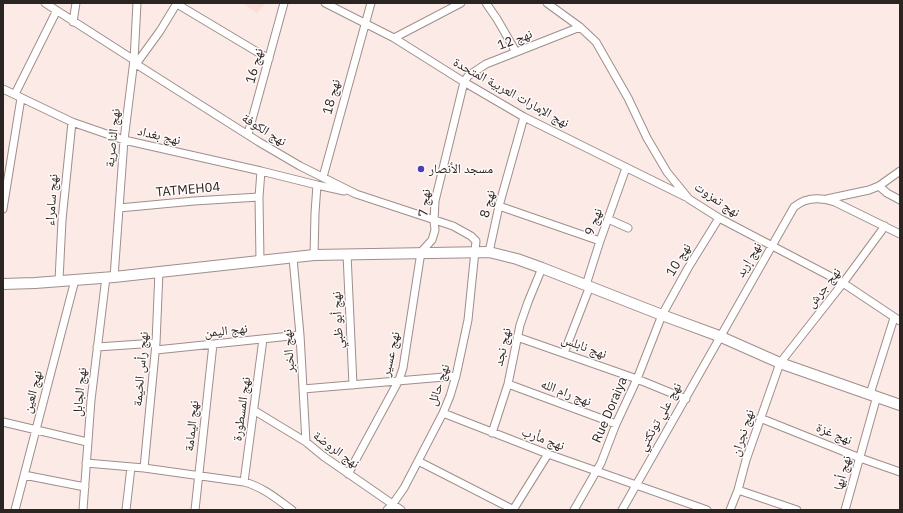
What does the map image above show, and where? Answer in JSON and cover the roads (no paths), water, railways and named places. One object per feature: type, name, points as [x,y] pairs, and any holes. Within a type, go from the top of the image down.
[{"type":"main road","points":[[3,284],[110,277],[314,255],[489,252],[517,259],[588,285],[662,316],[719,336],[780,363],[900,405]]},
{"type":"street","name":"نهج الكوفة","points":[[45,3],[56,12],[259,142],[300,166],[356,194],[452,226],[471,236],[476,241],[476,253]]},
{"type":"street","points":[[73,22],[76,3]]},
{"type":"street","name":"نهج الناصرية","points":[[110,277],[119,208],[124,140],[135,62],[136,3]]},
{"type":"street","name":"نهج 16","points":[[248,134],[284,3]]},
{"type":"street","name":"نهج الإمارات العربية المتحدة","points":[[325,3],[394,38],[464,82],[524,117],[689,199]]},
{"type":"street","name":"نهج 18","points":[[323,177],[371,3]]},
{"type":"street","points":[[394,38],[461,3]]},
{"type":"street","points":[[486,3],[516,52]]},
{"type":"street","name":"نهج تمزوت","points":[[547,3],[580,27],[596,42],[628,98],[647,138],[667,172],[689,199],[719,218],[843,283],[897,320]]},
{"type":"street","points":[[135,62],[160,31],[177,4],[269,59]]},
{"type":"street","points":[[3,209],[18,96],[56,12]]},
{"type":"street","name":"نهج 12","points":[[464,82],[476,69],[486,64],[580,27]]},
{"type":"street","name":"نهج 7","points":[[421,252],[432,240],[436,230],[434,221],[435,201],[464,82]]},
{"type":"street","name":"نهج بغداد","points":[[3,89],[72,122],[124,140],[356,194]]},
{"type":"street","name":"نهج 8","points":[[489,252],[499,206],[524,117]]},
{"type":"street","name":"نهج سامراء","points":[[59,280],[62,220],[72,122]]},
{"type":"street","name":"نهج 9","points":[[564,353],[588,285],[600,241],[626,168]]},
{"type":"street","points":[[260,261],[259,197],[261,171]]},
{"type":"street","points":[[826,199],[869,190],[879,186],[900,171]]},
{"type":"street","points":[[314,255],[317,185]]},
{"type":"street","points":[[879,186],[887,193],[900,200]]},
{"type":"street","name":"TATMEH04","points":[[119,208],[259,197]]},
{"type":"street","name":"نهج إربد","points":[[719,336],[794,207],[804,200],[817,198],[826,199]]},
{"type":"street","points":[[826,199],[900,234]]},
{"type":"street","points":[[499,206],[600,241]]},
{"type":"street","name":"نهج 10","points":[[662,316],[688,268],[719,218]]},
{"type":"street","points":[[608,219],[628,228]]},
{"type":"street","name":"نهج جرش","points":[[780,363],[843,283],[885,226]]},
{"type":"street","name":"نهج عسير","points":[[348,474],[399,380],[407,349],[421,252]]},
{"type":"street","name":"نهج حائل","points":[[390,508],[404,488],[443,413],[456,376],[468,320],[476,253]]},
{"type":"street","name":"نهج أبو ظبي","points":[[347,254],[353,385]]},
{"type":"street","name":"نهج الخبر","points":[[293,258],[300,335],[306,442]]},
{"type":"street","name":"نهج نجد","points":[[492,433],[508,384],[528,302],[542,268]]},
{"type":"street","name":"نهج رأس الخيمة","points":[[144,468],[156,347],[159,271]]},
{"type":"street","name":"نهج الجابل","points":[[83,510],[87,442],[97,347],[110,277]]},
{"type":"street","name":"نهج العين","points":[[15,510],[75,280]]},
{"type":"street","name":"Rue Doraiya","points":[[574,510],[597,472],[662,316]]},
{"type":"street","name":"نهج أبها","points":[[845,510],[860,458],[873,395],[897,320]]},
{"type":"street","name":"نهج اليمن","points":[[97,347],[156,347],[213,344],[300,335]]},
{"type":"street","name":"نهج علي تونكتي","points":[[622,510],[719,336]]},
{"type":"street","name":"نهج نابلس","points":[[518,338],[637,379],[685,399]]},
{"type":"street","name":"نهج المسطورة","points":[[244,482],[255,411],[263,339]]},
{"type":"street","name":"نهج اليمامة","points":[[195,510],[213,344]]},
{"type":"street","name":"نهج نجران","points":[[730,510],[738,490],[760,418],[780,363]]},
{"type":"street","points":[[303,389],[456,376]]},
{"type":"street","name":"نهج رام الله","points":[[508,384],[616,424]]},
{"type":"street","name":"نهج الروضة","points":[[255,411],[306,442],[390,508],[401,510]]},
{"type":"street","name":"نهج مأرب","points":[[443,413],[548,454],[707,510]]},
{"type":"street","name":"نهج غزة","points":[[760,418],[860,458],[900,472]]},
{"type":"street","points":[[3,422],[87,442]]},
{"type":"street","points":[[418,461],[514,510],[548,454]]},
{"type":"street","points":[[86,463],[144,468],[244,482],[256,485],[292,510]]},
{"type":"street","points":[[126,510],[131,467]]},
{"type":"street","points":[[24,476],[85,487]]},
{"type":"street","points":[[738,490],[777,506],[796,510]]},
{"type":"place","name":"مسجد الأنصار","points":[[421,169]]}]
